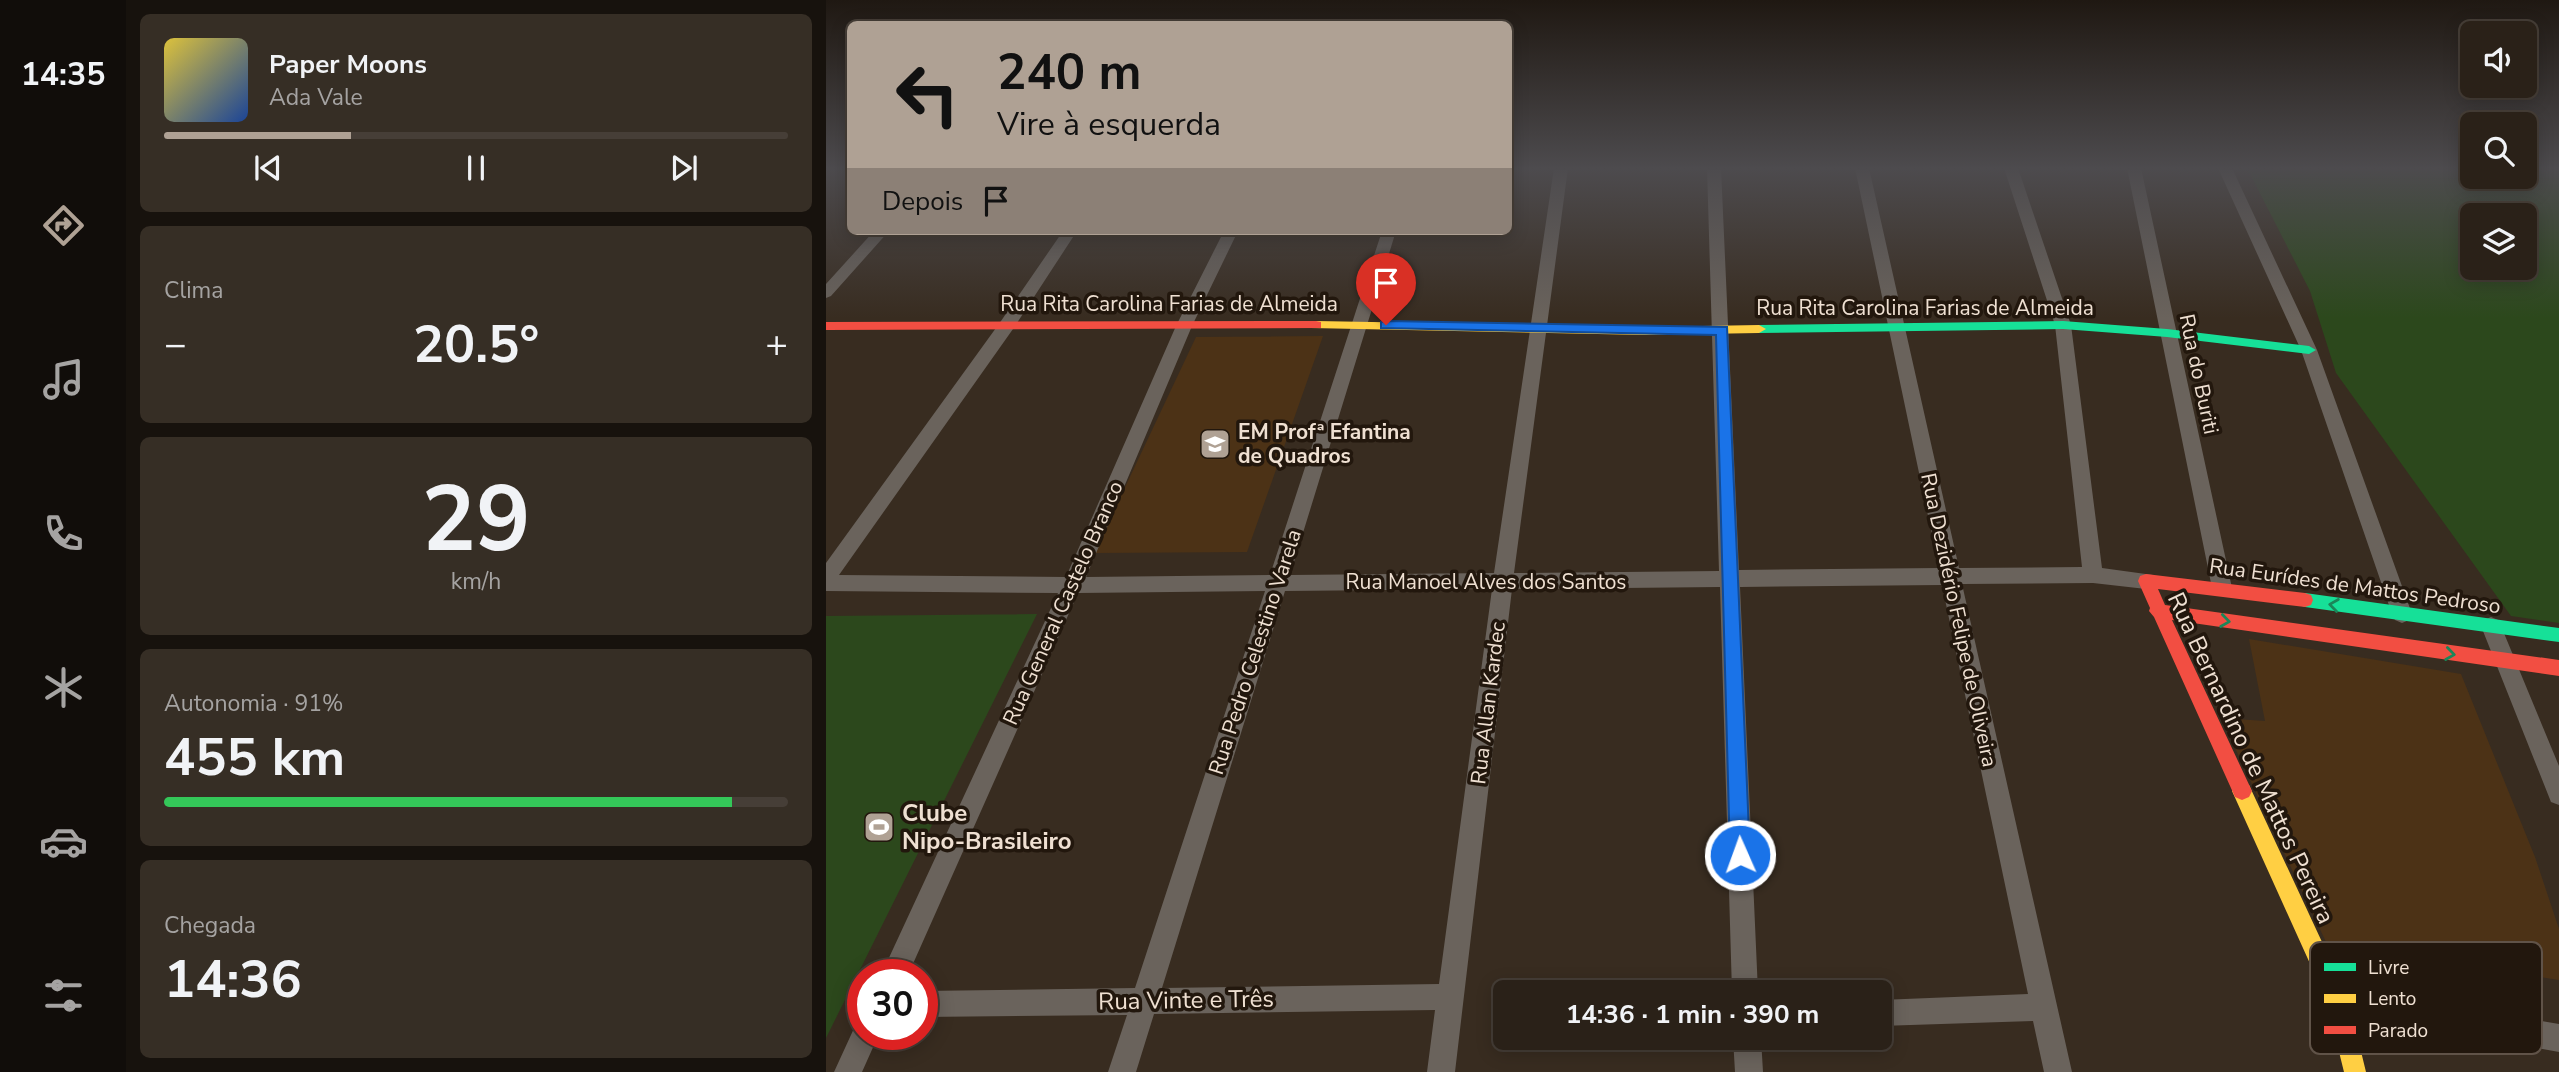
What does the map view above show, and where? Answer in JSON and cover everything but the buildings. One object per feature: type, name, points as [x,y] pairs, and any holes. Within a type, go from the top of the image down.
[{"type":"street","name":"Rua Allan Kardec","points":[[1441,1072],[1503,582],[1553,218]]},
{"type":"street","points":[[1717,218],[1723,330],[1745,980]]},
{"type":"street","name":"Rua Dezidério Felipe de Oliveira","points":[[1872,218],[2058,1072]]},
{"type":"street","points":[[2028,218],[2063,325],[2092,576]]},
{"type":"street","name":"Rua do Buriti","points":[[2144,218],[2221,588]]},
{"type":"street","points":[[2248,218],[2309,350],[2402,614]]},
{"type":"street","points":[[826,293],[878,235]]},
{"type":"street","points":[[826,580],[1007,325],[1067,235]]},
{"type":"street","name":"Rua General Castelo Branco","points":[[901,959],[1073,585],[1184,326],[1229,235]]},
{"type":"street","name":"Rua Pedro Celestino Varela","points":[[1122,1072],[1142,1000],[1278,584],[1388,235]]},
{"type":"street","name":"Rua Rita Carolina Farias de Almeida","points":[[826,326],[1360,325],[1723,330],[1894,325],[2063,325],[2167,333],[2309,350]]},
{"type":"street","name":"Rua Manoel Alves dos Santos","points":[[826,580],[1073,585],[2092,576],[2146,581]]},
{"type":"street","name":"Rua Eurídes de Mattos Pedroso","points":[[2146,581],[2221,588],[2559,635]]},
{"type":"street","name":"Rua Bernardino de Mattos Pereira","points":[[2146,581],[2157,611],[2311,942]]},
{"type":"street","points":[[2157,611],[2559,668]]},
{"type":"street","points":[[2490,626],[2559,794]]},
{"type":"street","name":"Rua Vinte e Três","points":[[938,1004],[1451,997]]},
{"type":"street","points":[[1892,1013],[2044,1007]]},
{"type":"street","points":[[849,1072],[859,1050]]},
{"type":"street","points":[[1748,1050],[1749,1072]]},
{"type":"street","name":"Rua Bernardino de Mattos Pereira","points":[[2351,1054],[2355,1072]]},
{"type":"shaded area","name":"EM Profª Efantina de Quadros","points":[[1323,336],[1247,552],[1094,553],[1196,337]]},
{"type":"shaded area","points":[[2249,639],[2461,674],[2535,857],[2559,929],[2559,980],[2542,977],[2542,942],[2326,942],[2221,718],[2265,721]]},
{"type":"green space","points":[[2273,218],[2460,218],[2460,280],[2537,280],[2537,218],[2559,218],[2559,623],[2511,616],[2336,373],[2310,291]]},
{"type":"green space","name":"Clube Nipo-Brasileiro","points":[[1037,614],[865,959],[847,959],[847,996],[826,1038],[826,616]]},
{"type":"traffic: fast","points":[[1759,329],[2063,325],[2167,333],[2309,350]]},
{"type":"traffic: fast","points":[[2305,600],[2559,635]]},
{"type":"traffic: slow","points":[[1316,325],[1646,331],[1759,329]]},
{"type":"traffic: slow","points":[[2242,791],[2311,942]]},
{"type":"traffic: slow","points":[[2351,1054],[2355,1072]]},
{"type":"traffic: jam","points":[[826,326],[1316,325]]},
{"type":"traffic: jam","points":[[2242,791],[2146,581],[2305,600]]},
{"type":"traffic: jam","points":[[2157,611],[2559,668]]},
{"type":"place","name":"EM Profª Efantina de Quadros","points":[[1215,444]]},
{"type":"place","name":"Clube Nipo-Brasileiro","points":[[879,827]]},
{"type":"route","points":[[1386,325],[1538,326],[1646,331],[1723,330],[1740,855]]}]
